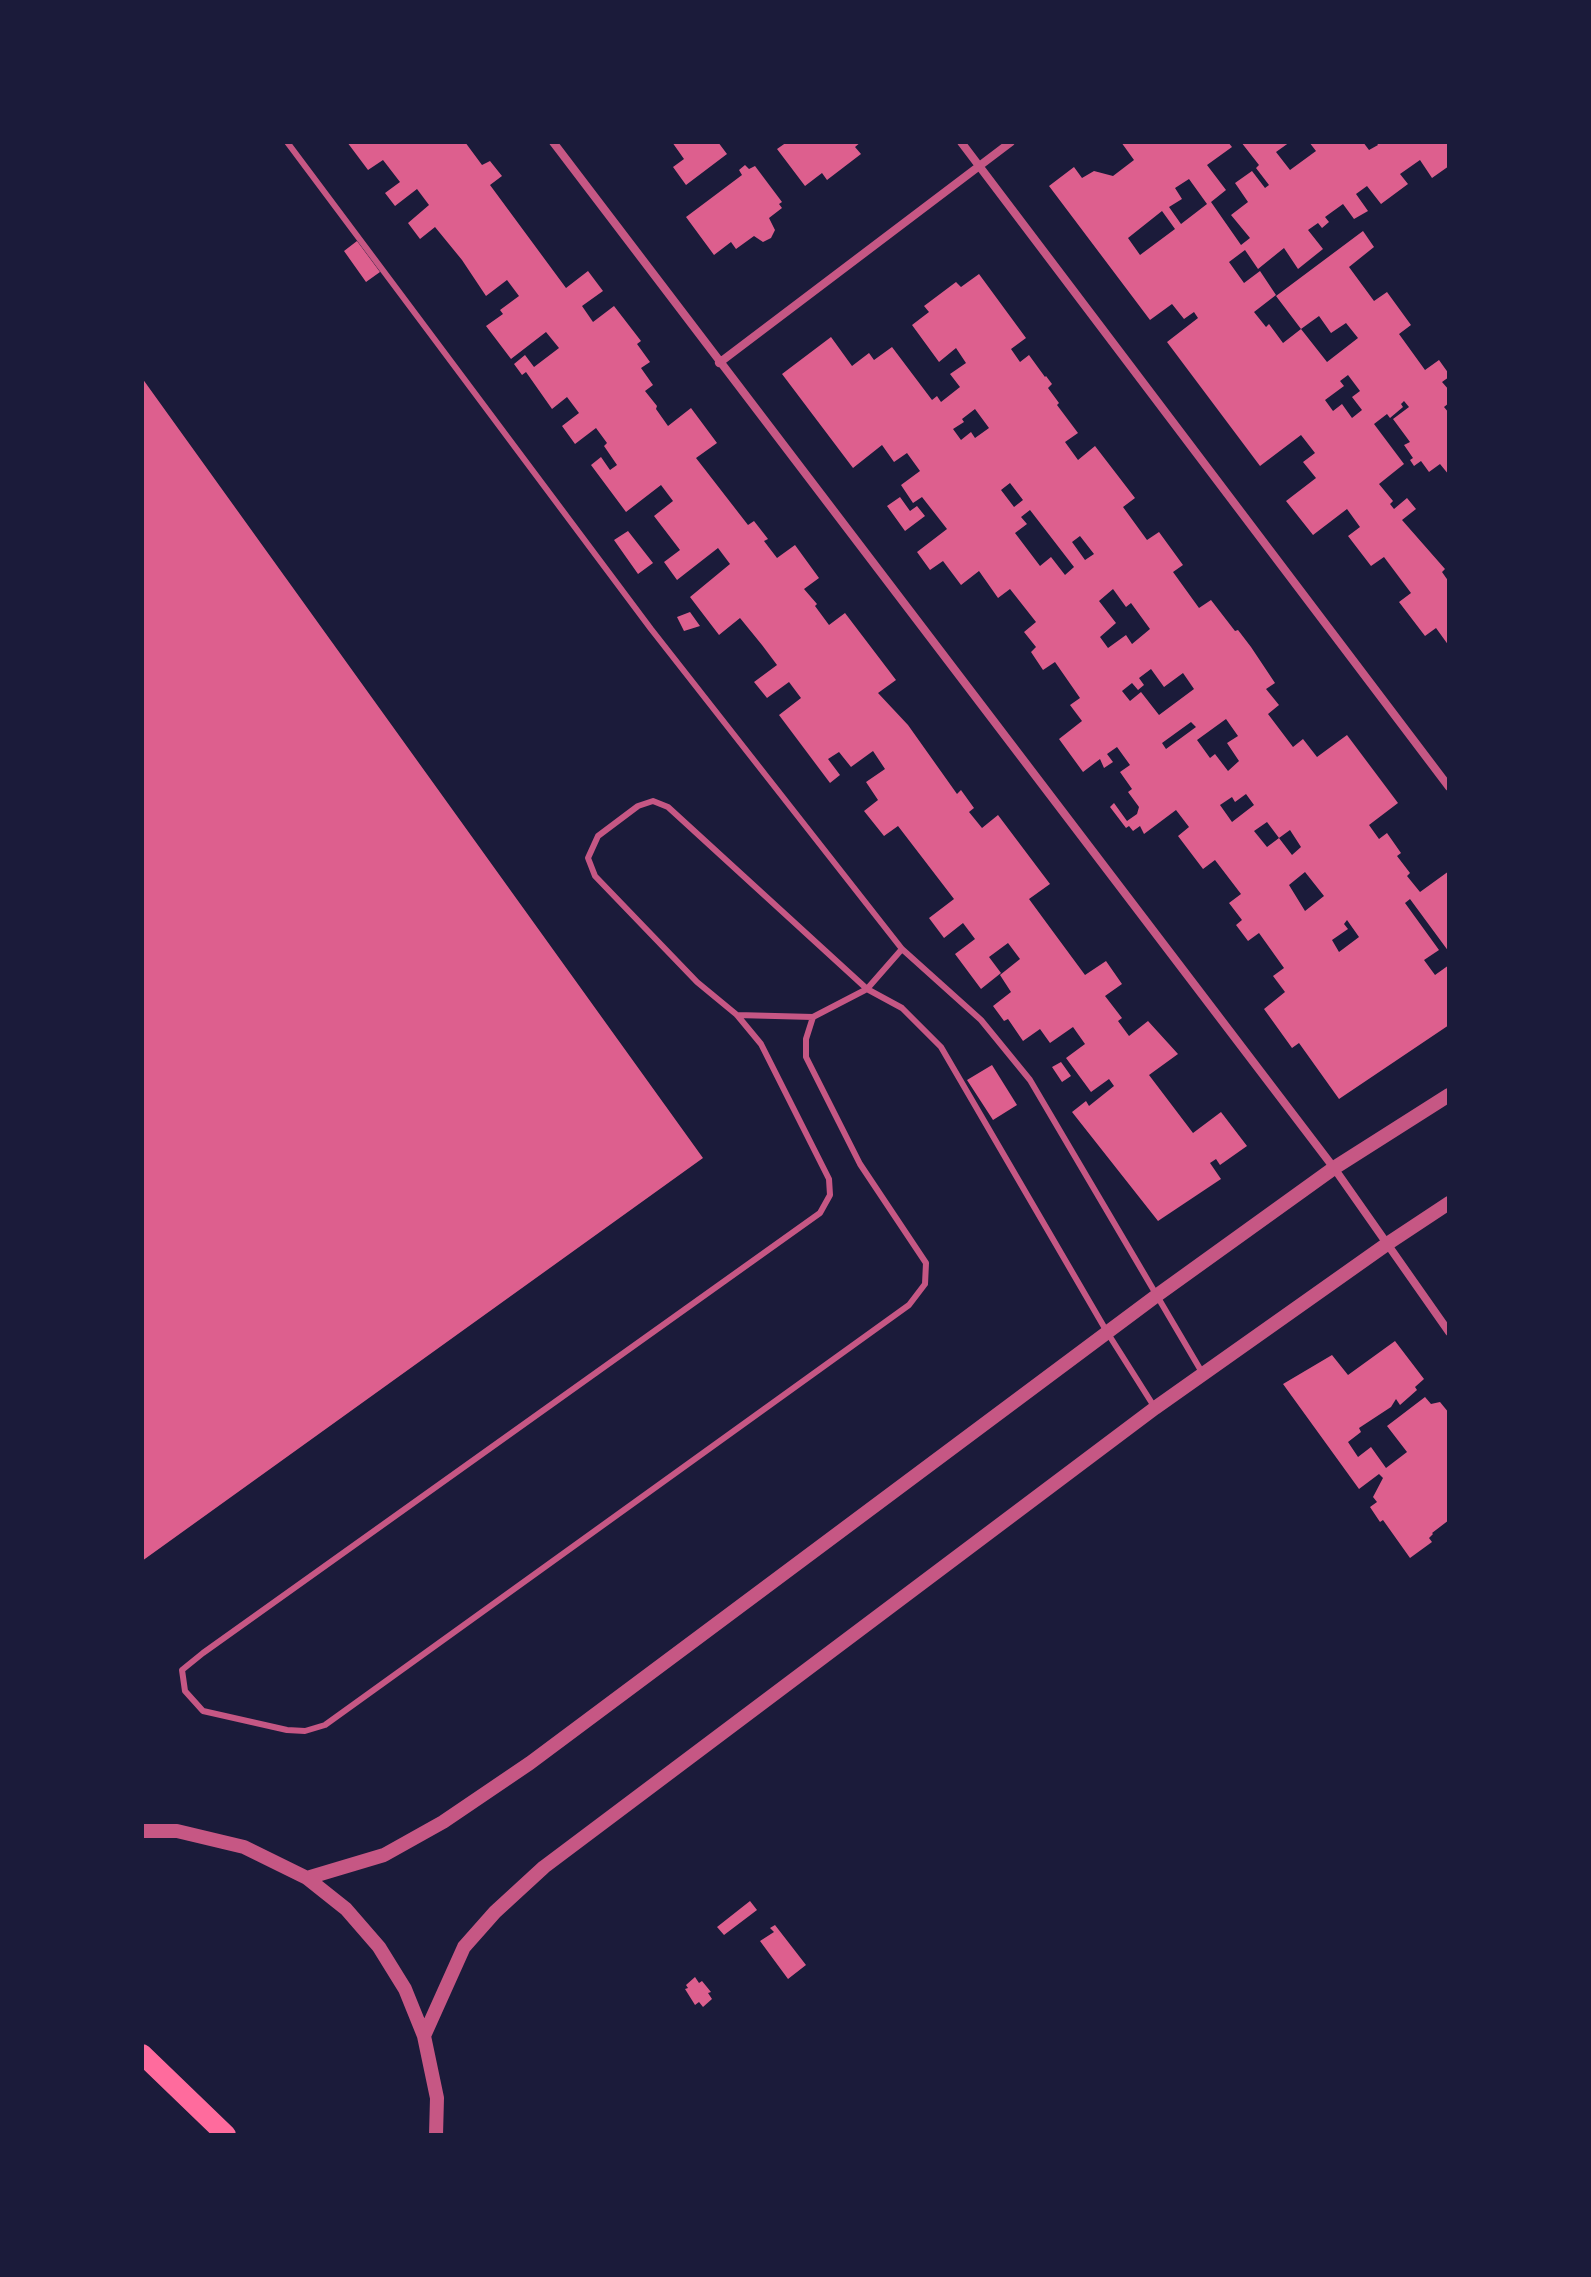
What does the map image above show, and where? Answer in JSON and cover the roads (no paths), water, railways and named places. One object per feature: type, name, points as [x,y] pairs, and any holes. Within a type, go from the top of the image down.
[{"type":"main road","points":[[142,2054],[226,2135]]},
{"type":"street","points":[[553,142],[1334,1168],[1449,1332]]},
{"type":"street","points":[[961,142],[1449,787]]},
{"type":"street","points":[[719,363],[1011,142]]},
{"type":"street","points":[[307,1878],[384,1855],[443,1822],[530,1763],[1156,1296],[1334,1168],[1449,1095]]},
{"type":"street","points":[[424,2036],[464,1947],[495,1912],[544,1867],[1155,1408],[1449,1203]]},
{"type":"street","points":[[142,1831],[177,1831],[244,1847],[307,1878],[346,1909],[379,1947],[405,1989],[424,2036],[437,2098],[436,2135]]},
{"type":"lane","points":[[287,142],[651,629],[902,949],[981,1020],[1030,1080],[1203,1374]]},
{"type":"lane","points":[[813,1017],[806,1039],[806,1057],[860,1164],[926,1263],[925,1284],[909,1305],[325,1725],[305,1731],[287,1730],[203,1711],[185,1691],[182,1670],[203,1653],[820,1213],[830,1195],[829,1179],[761,1044],[737,1015],[697,982],[595,876],[588,858],[598,836],[638,806],[653,801],[668,807],[867,989],[902,1008],[941,1047],[1107,1332],[1155,1408]]},
{"type":"lane","points":[[737,1015],[813,1017],[867,989],[902,949]]}]
